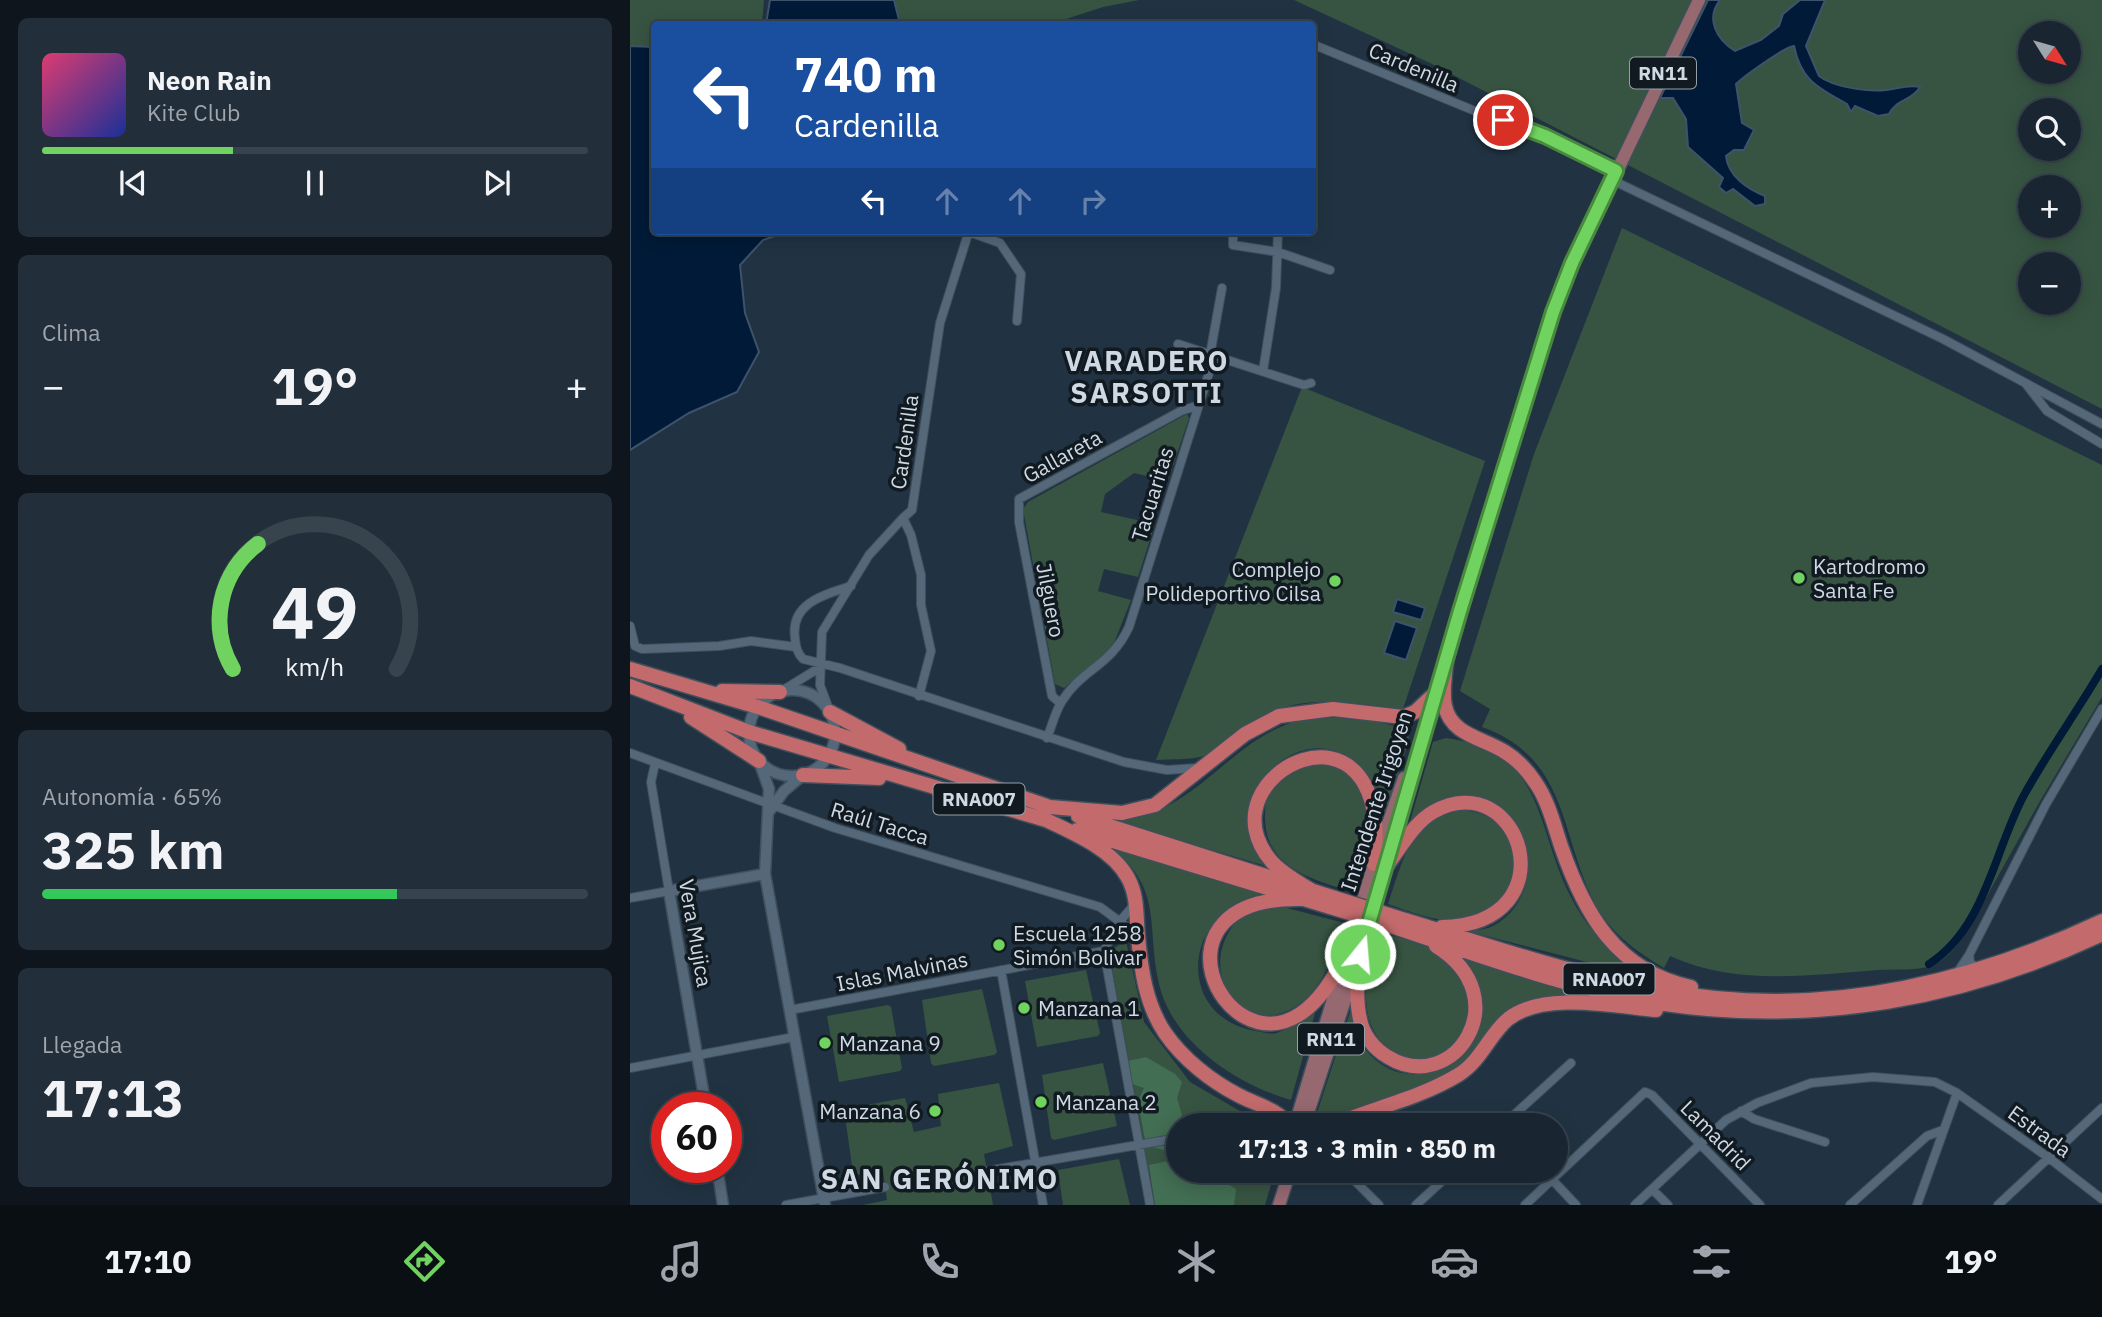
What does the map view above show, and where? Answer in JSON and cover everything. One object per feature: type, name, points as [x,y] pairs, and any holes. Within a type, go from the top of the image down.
[{"type":"highway","points":[[1446,663],[1444,701],[1448,718],[1463,733],[1507,753],[1535,782],[1583,902],[1591,917],[1613,944],[1633,961],[1679,985],[1794,999]]},
{"type":"highway","name":"RNA007","points":[[630,669],[835,734],[933,768],[1048,814]]},
{"type":"highway","name":"RNA007","points":[[674,683],[730,692],[780,692]]},
{"type":"highway","name":"RNA007","points":[[630,686],[749,732],[828,757],[912,781],[1048,814],[1425,931],[1614,993],[1674,1005],[1755,1013],[1858,1007],[1930,995],[1996,977],[2102,934]]},
{"type":"highway","points":[[1048,814],[1122,813],[1155,805],[1170,796],[1245,734],[1279,716],[1333,709],[1402,717],[1415,712],[1431,697]]},
{"type":"highway","name":"RNA007","points":[[667,701],[759,761]]},
{"type":"highway","name":"RNA007","points":[[830,712],[933,768]]},
{"type":"highway","points":[[1307,894],[1272,862],[1263,847],[1255,822],[1256,806],[1266,786],[1286,765],[1301,759],[1329,758],[1352,768],[1361,776],[1374,804],[1381,864]]},
{"type":"highway","name":"RNA007","points":[[803,775],[912,781]]},
{"type":"highway","points":[[1381,864],[1422,822],[1447,806],[1469,804],[1488,808],[1503,818],[1512,830],[1521,850],[1523,865],[1516,890],[1507,903],[1480,922],[1425,931]]},
{"type":"highway","points":[[1048,814],[1119,866],[1128,878],[1135,903],[1147,993],[1158,1020],[1174,1044],[1217,1083],[1275,1113]]},
{"type":"highway","points":[[1307,894],[1256,902],[1238,910],[1224,922],[1215,936],[1209,957],[1213,983],[1227,1003],[1251,1018],[1272,1021],[1290,1018],[1318,998],[1353,955]]},
{"type":"highway","name":"RNA007","points":[[1425,931],[1666,992],[1724,998],[1794,999],[1889,993],[1952,978],[2028,954],[2102,921]]},
{"type":"highway","points":[[1353,955],[1360,1020],[1369,1041],[1394,1061],[1409,1066],[1435,1063],[1451,1055],[1464,1043],[1472,1027],[1476,1008],[1473,988],[1465,970],[1425,931]]},
{"type":"highway","points":[[1364,1113],[1452,1079],[1476,1060],[1508,1019],[1540,1004],[1560,1003],[1687,1013],[1755,1013]]},
{"type":"main road","name":"Intendente Irigoyen","points":[[1381,864],[1562,286],[1699,0]]},
{"type":"main road","name":"Intendente Irigoyen","points":[[1307,1113],[1449,633],[1460,611]]},
{"type":"main road","name":"Intendente Irigoyen","points":[[1299,1113],[1353,955]]},
{"type":"main road","points":[[1270,1205],[1279,1183]]},
{"type":"main road","points":[[1279,1205],[1281,1183]]},
{"type":"street","name":"Cardenilla","points":[[1316,46],[1475,111],[1537,132],[1614,175],[1943,340],[2102,424]]},
{"type":"street","name":"Cardenilla","points":[[919,695],[931,652],[922,605],[921,575],[911,535],[903,518],[912,510],[940,323],[968,235]]},
{"type":"street","points":[[979,235],[1000,243],[1021,274],[1017,321]]},
{"type":"street","points":[[1233,235],[1233,245],[1278,252],[1330,270]]},
{"type":"street","points":[[1263,371],[1278,235]]},
{"type":"street","name":"Tacuaritas","points":[[1047,738],[1060,703],[1121,645],[1149,565],[1212,356],[1222,288]]},
{"type":"street","points":[[1178,344],[1304,385],[1311,383]]},
{"type":"street","points":[[2026,383],[2047,411],[2102,444]]},
{"type":"street","name":"Gallareta","points":[[1019,499],[1181,411],[1196,406]]},
{"type":"street","name":"Jilguero","points":[[1019,499],[1019,522],[1032,600],[1052,696],[1060,703]]},
{"type":"street","points":[[770,808],[803,775],[828,757],[835,734],[820,685],[822,632],[869,555],[903,518]]},
{"type":"street","points":[[850,586],[819,596],[805,606],[796,620],[796,647],[803,659],[1124,762],[1167,770],[1186,770],[1209,764]]},
{"type":"street","points":[[630,626],[635,646],[642,649],[719,646],[751,641],[796,647]]},
{"type":"street","points":[[819,666],[758,708],[749,732],[754,752],[767,780],[770,808],[765,874],[825,1202]]},
{"type":"street","points":[[780,692],[808,693],[830,712]]},
{"type":"street","points":[[1952,978],[1969,955],[2046,804],[2102,709]]},
{"type":"street","name":"Raúl Tacca","points":[[630,753],[770,808],[1100,907],[1138,935]]},
{"type":"street","points":[[759,761],[779,774],[803,775]]},
{"type":"street","name":"Vera Mujica","points":[[654,764],[651,782],[703,1092]]},
{"type":"street","points":[[1167,770],[1172,782],[1170,796]]},
{"type":"street","points":[[630,898],[765,874]]},
{"type":"street","points":[[1135,903],[1120,921],[1104,951],[1150,1205]]},
{"type":"street","name":"Islas Malvinas","points":[[790,1010],[1104,951]]},
{"type":"street","points":[[1969,955],[1969,962],[1980,970]]},
{"type":"street","points":[[1001,970],[1042,1205]]},
{"type":"street","points":[[630,1068],[794,1037]]},
{"type":"street","points":[[1516,1113],[1571,1063]]},
{"type":"street","name":"Estrada","points":[[1635,1205],[1726,1121],[1741,1111],[1811,1083],[1860,1077],[1928,1080],[1957,1093],[2102,1199]]},
{"type":"street","name":"Lamadrid","points":[[1568,1165],[1645,1092],[1652,1095],[1703,1144],[1760,1205]]},
{"type":"street","points":[[1917,1205],[1957,1093]]},
{"type":"street","points":[[1998,1205],[2102,1108]]},
{"type":"street","points":[[1741,1111],[1754,1119],[1825,1142]]},
{"type":"street","points":[[1850,1205],[1927,1136],[1943,1130]]},
{"type":"street","points":[[987,1171],[1166,1140]]},
{"type":"street","points":[[720,1183],[723,1205]]},
{"type":"street","points":[[1361,1183],[1379,1205]]},
{"type":"street","points":[[1416,1205],[1441,1183]]},
{"type":"street","points":[[1525,1205],[1549,1183]]},
{"type":"street","points":[[1555,1183],[1576,1205]]},
{"type":"street","points":[[786,1205],[825,1202],[885,1188]]},
{"type":"street","points":[[1652,1189],[1668,1205]]},
{"type":"green space","points":[[630,0],[764,0],[762,21],[651,21],[651,56],[630,57]]},
{"type":"green space","points":[[894,0],[1139,0],[1103,7],[1060,21],[899,21]]},
{"type":"green space","points":[[1294,0],[2102,0],[2102,409],[1430,63]]},
{"type":"green space","name":"Kartodromo Santa Fe","points":[[1622,228],[2102,465],[2102,697],[1969,928],[1948,955],[1931,966],[1772,976],[1720,972],[1670,956],[1664,968],[1630,945],[1602,915],[1588,889],[1549,783],[1534,761],[1512,742],[1482,727],[1490,709],[1460,691],[1534,454]]},
{"type":"green space","name":"Complejo Polideportivo Cilsa","points":[[1302,387],[1485,461],[1403,709],[1336,702],[1286,706],[1262,716],[1204,756],[1156,760]]},
{"type":"green space","points":[[1187,414],[1189,418],[1168,481],[1134,473],[1105,494],[1101,512],[1155,524],[1138,577],[1104,569],[1098,591],[1131,600],[1112,648],[1064,688],[1055,684],[1023,509],[1028,502]]},
{"type":"green space","points":[[1316,717],[1364,719],[1408,729],[1409,741],[1381,823],[1376,794],[1367,774],[1344,754],[1325,749],[1307,749],[1289,756],[1273,767],[1260,783],[1252,801],[1248,828],[1266,866],[1101,817],[1144,816],[1172,804],[1268,733],[1290,723]]},
{"type":"green space","points":[[1446,738],[1479,746],[1504,760],[1521,777],[1534,799],[1561,874],[1580,913],[1603,943],[1641,976],[1467,931],[1493,926],[1511,913],[1522,895],[1528,876],[1528,855],[1522,836],[1511,819],[1496,806],[1475,799],[1459,797],[1443,801],[1428,811],[1407,832],[1433,742]]},
{"type":"green space","points":[[1305,764],[1332,765],[1349,774],[1360,787],[1366,803],[1367,820],[1354,892],[1294,869],[1273,849],[1267,834],[1267,797],[1279,780]]},
{"type":"green space","points":[[1452,810],[1479,814],[1498,824],[1510,840],[1515,859],[1513,878],[1505,896],[1492,911],[1463,921],[1430,917],[1388,904],[1403,861],[1416,836],[1437,817]]},
{"type":"green space","points":[[1112,848],[1262,894],[1236,904],[1216,920],[1204,940],[1198,963],[1201,985],[1211,1006],[1229,1022],[1266,1033],[1277,1033],[1288,1028],[1317,1006],[1291,1100],[1270,1093],[1227,1071],[1190,1040],[1176,1021],[1165,1001],[1158,979],[1146,892],[1128,863]]},
{"type":"green space","points":[[1257,907],[1287,908],[1344,923],[1332,957],[1315,989],[1298,1005],[1280,1014],[1262,1014],[1246,1009],[1233,998],[1224,983],[1220,966],[1222,947],[1232,927]]},
{"type":"green space","points":[[1380,932],[1436,951],[1452,964],[1459,975],[1467,993],[1469,1019],[1460,1040],[1444,1053],[1423,1059],[1402,1056],[1383,1044],[1370,1022],[1366,989]]},
{"type":"green space","points":[[1126,941],[1144,1022],[1190,1082],[1243,1113],[1166,1113],[1166,1183],[1271,1183],[1265,1205],[1155,1205],[1109,951]]},
{"type":"green space","points":[[1463,958],[1620,1001],[1525,1003],[1450,1074],[1352,1113],[1317,1113],[1353,1003],[1356,1027],[1365,1049],[1388,1068],[1413,1074],[1437,1069],[1458,1055],[1474,1035],[1481,1010],[1479,984]]},
{"type":"green space","points":[[1086,970],[1100,1033],[1098,1036],[1037,1047],[1025,981]]},
{"type":"green space","points":[[982,989],[997,1052],[994,1055],[934,1066],[931,1063],[922,1000]]},
{"type":"green space","points":[[888,1005],[891,1007],[902,1068],[900,1071],[839,1082],[827,1016]]},
{"type":"green space","points":[[1146,1057],[1175,1074],[1182,1082],[1177,1098],[1181,1113],[1166,1113],[1166,1151],[1146,1145],[1138,1101],[1144,1088],[1132,1084],[1128,1061]]},
{"type":"green space","points":[[1103,1063],[1117,1126],[1054,1140],[1051,1138],[1042,1075]]},
{"type":"green space","points":[[999,1083],[1013,1146],[984,1154],[993,1205],[863,1205],[887,1200],[883,1171],[856,1175],[853,1173],[844,1109],[905,1098],[914,1132],[941,1126],[938,1094]]},
{"type":"green space","points":[[1119,1159],[1130,1205],[1063,1205],[1058,1170]]},
{"type":"green space","points":[[1166,1161],[1166,1183],[1226,1183],[1236,1189],[1234,1205],[1155,1205],[1149,1165]]},
{"type":"water","points":[[770,0],[894,0],[899,21],[766,21]]},
{"type":"water","points":[[1708,0],[1720,0],[1713,14],[1713,22],[1718,35],[1735,51],[1761,40],[1779,26],[1783,14],[1800,0],[1825,0],[1806,46],[1819,76],[1842,86],[1861,89],[1920,87],[1889,114],[1878,116],[1855,106],[1851,112],[1847,104],[1813,82],[1801,68],[1794,46],[1756,68],[1736,84],[1742,123],[1754,130],[1744,150],[1734,150],[1726,156],[1734,176],[1765,196],[1765,204],[1755,206],[1733,189],[1726,193],[1719,187],[1723,178],[1688,147],[1686,119],[1673,98],[1660,98]]},
{"type":"water","points":[[630,46],[651,47],[651,235],[777,235],[763,240],[740,265],[745,313],[759,352],[737,392],[689,413],[630,450]]},
{"type":"water","points":[[1397,599],[1425,608],[1421,620],[1393,612]]},
{"type":"water","points":[[1395,621],[1417,628],[1406,660],[1384,653]]},
{"type":"waterway","points":[[1929,964],[1948,949],[1976,910],[2023,797],[2102,669]]},
{"type":"place","name":"Kartodromo Santa Fe","points":[[1799,578]]},
{"type":"place","name":"Complejo Polideportivo Cilsa","points":[[1335,581]]},
{"type":"place","name":"Escuela 1258 Simón Bolivar","points":[[999,945]]},
{"type":"place","name":"Manzana 1","points":[[1024,1008]]},
{"type":"place","name":"Manzana 9","points":[[825,1043]]},
{"type":"place","name":"Manzana 2","points":[[1041,1102]]},
{"type":"place","name":"Manzana 6","points":[[935,1111]]},
{"type":"district","name":"VARADERO SARSOTTI","points":[[1147,376]]},
{"type":"district","name":"SAN GERÓNIMO","points":[[940,1178]]},
{"type":"route","points":[[1360,954],[1460,611],[1553,312],[1572,263],[1616,171],[1545,136],[1503,120]]}]
